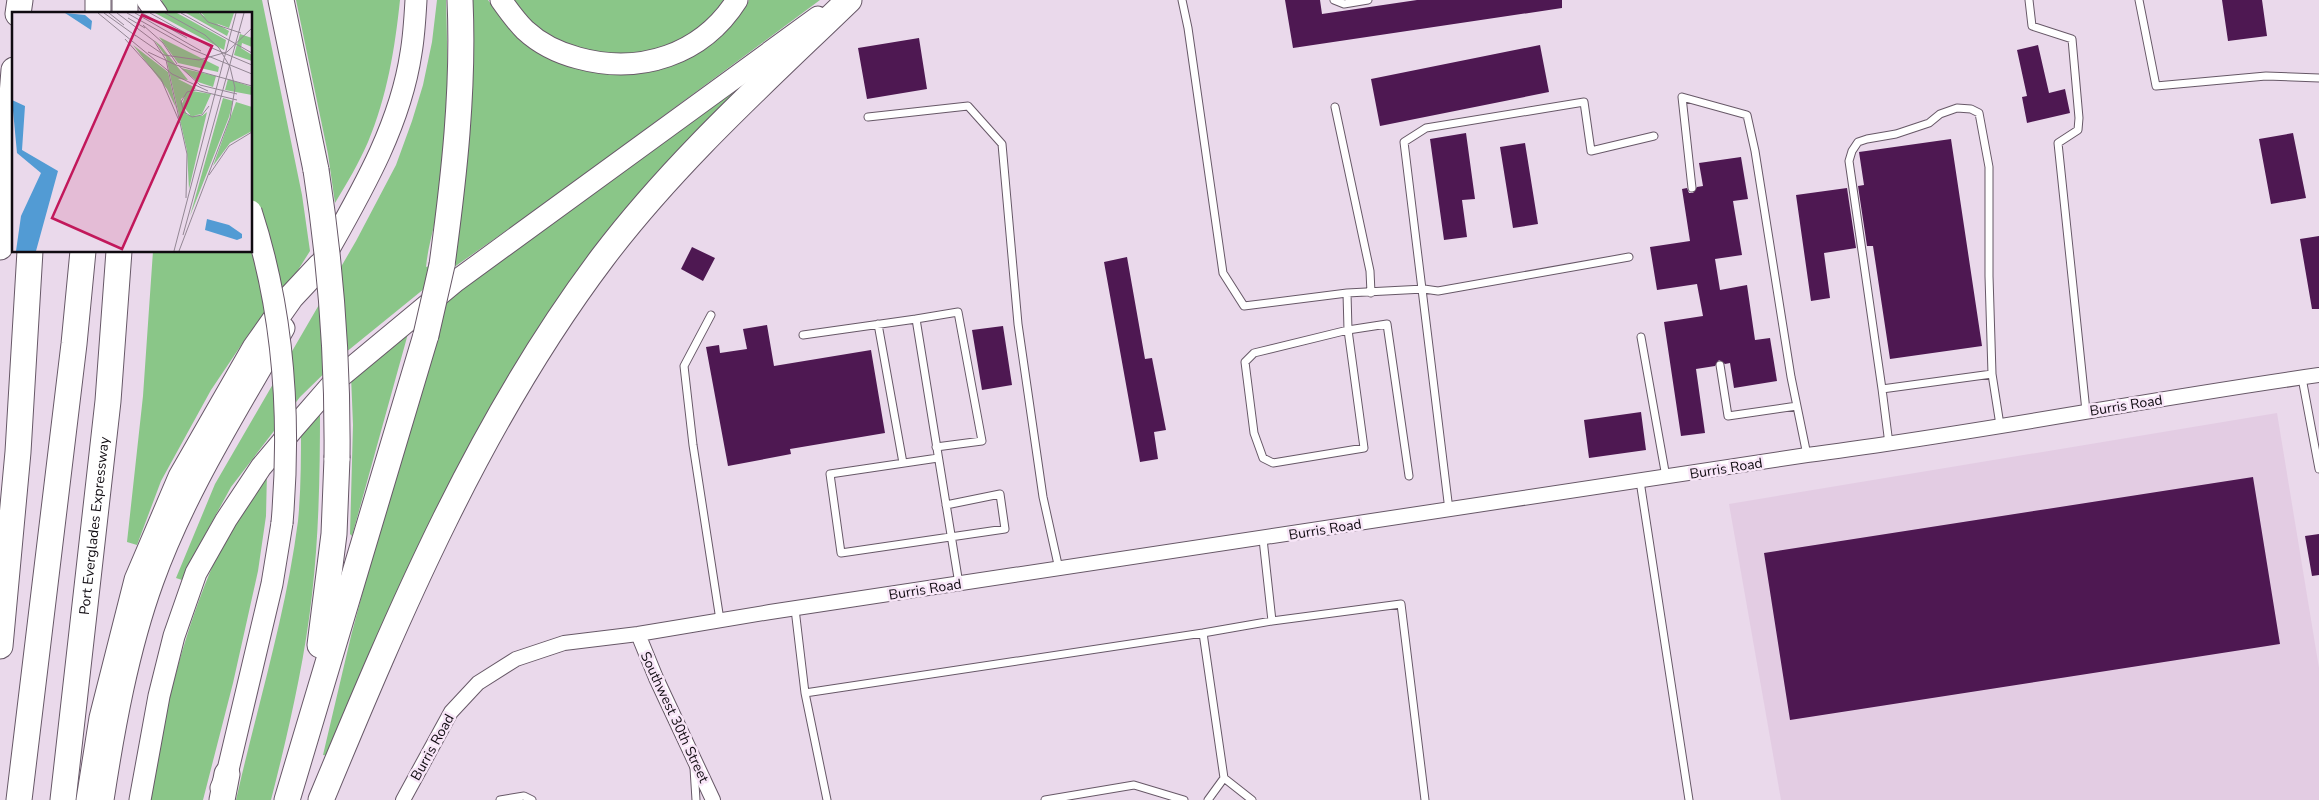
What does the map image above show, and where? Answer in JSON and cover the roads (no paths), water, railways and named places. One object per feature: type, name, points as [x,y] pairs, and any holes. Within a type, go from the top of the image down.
[{"type":"highway","points":[[281,0],[316,170],[329,262],[338,401],[334,534],[322,634],[300,756]]},
{"type":"highway","points":[[287,800],[426,335],[442,265],[453,183],[459,100],[460,0]]},
{"type":"highway","points":[[321,800],[410,594],[477,457],[538,352],[604,256],[666,183],[729,115],[849,0]]},
{"type":"highway","points":[[0,247],[12,95]]},
{"type":"highway","points":[[0,646],[14,512],[30,252]]},
{"type":"highway","points":[[19,800],[74,344],[83,252]]},
{"type":"highway","name":"Port Everglades Expressway","points":[[63,800],[107,410],[119,252]]},
{"type":"highway","points":[[90,800],[102,718],[137,580],[159,528],[181,477],[255,348],[291,297],[320,266]]},
{"type":"highway","points":[[222,800],[227,774]]},
{"type":"main road","points":[[147,0],[156,12]]},
{"type":"main road","points":[[104,800],[118,708],[152,582],[185,507],[213,450],[320,266],[369,176],[397,108],[411,54],[416,0]]},
{"type":"main road","points":[[501,0],[525,30],[544,44],[568,55],[597,63],[631,65],[663,59],[697,42],[726,16],[737,0]]},
{"type":"main road","points":[[140,800],[159,696],[174,636],[196,573],[226,520],[261,467],[333,383],[377,344],[456,281],[842,0]]},
{"type":"main road","points":[[217,800],[227,774],[272,584],[282,523],[286,480],[283,358],[274,299],[260,238],[252,214]]},
{"type":"street","name":"Burris Road","points":[[403,800],[451,712],[478,683],[516,659],[564,643],[638,634],[720,620],[1889,444],[2319,375]]},
{"type":"street","name":"Southwest 30th Street","points":[[638,634],[656,678],[713,800]]},
{"type":"lane","points":[[1182,0],[1188,28],[1223,273],[1244,306],[1347,293],[1424,289],[1438,291],[1629,257]]},
{"type":"lane","points":[[1334,0],[1344,4],[1368,0]]},
{"type":"lane","points":[[2029,0],[2032,26],[2072,39],[2079,118],[2078,130],[2058,144],[2086,411]]},
{"type":"lane","points":[[2139,0],[2156,86],[2266,76],[2319,78]]},
{"type":"lane","points":[[1692,188],[1682,97],[1747,115],[1807,455]]},
{"type":"lane","points":[[1449,510],[1424,289],[1404,142],[1426,128],[1584,102],[1591,151],[1654,136]]},
{"type":"lane","points":[[868,118],[968,106],[1002,144],[1018,324],[1043,497],[1059,569]]},
{"type":"lane","points":[[1335,108],[1370,271],[1371,292]]},
{"type":"lane","points":[[1889,444],[1850,161],[1852,151],[1858,142],[1867,138],[1896,134],[1929,124],[1940,114],[1957,108],[1971,109],[1979,113],[1989,167],[1989,276],[1992,374],[2000,425]]},
{"type":"lane","points":[[1347,293],[1348,330],[1364,448],[1274,463],[1263,458],[1254,432],[1245,362],[1254,353],[1348,330],[1387,324],[1409,476]]},
{"type":"lane","points":[[803,334],[958,312],[982,441],[936,447]]},
{"type":"lane","points":[[711,315],[684,366],[693,445],[720,620]]},
{"type":"lane","points":[[916,319],[959,584]]},
{"type":"lane","points":[[878,324],[903,463]]},
{"type":"lane","points":[[1641,337],[1666,477]]},
{"type":"lane","points":[[1720,365],[1728,416],[1797,406]]},
{"type":"lane","points":[[1882,389],[1992,374]]},
{"type":"lane","points":[[2302,378],[2319,469]]},
{"type":"lane","points":[[938,458],[830,474],[841,553],[1006,529],[1000,494],[946,505]]},
{"type":"lane","points":[[1640,481],[1688,800]]},
{"type":"lane","points":[[1263,539],[1272,621]]},
{"type":"lane","points":[[805,694],[1203,634],[1272,621],[1401,604],[1424,800]]},
{"type":"lane","points":[[796,609],[805,694],[828,800]]},
{"type":"lane","points":[[1203,634],[1224,778],[1252,800]]},
{"type":"lane","points":[[693,758],[696,800]]},
{"type":"lane","points":[[1208,800],[1224,778]]},
{"type":"lane","points":[[1045,800],[1134,786],[1184,800]]},
{"type":"lane","points":[[500,800],[524,796],[532,800]]}]
